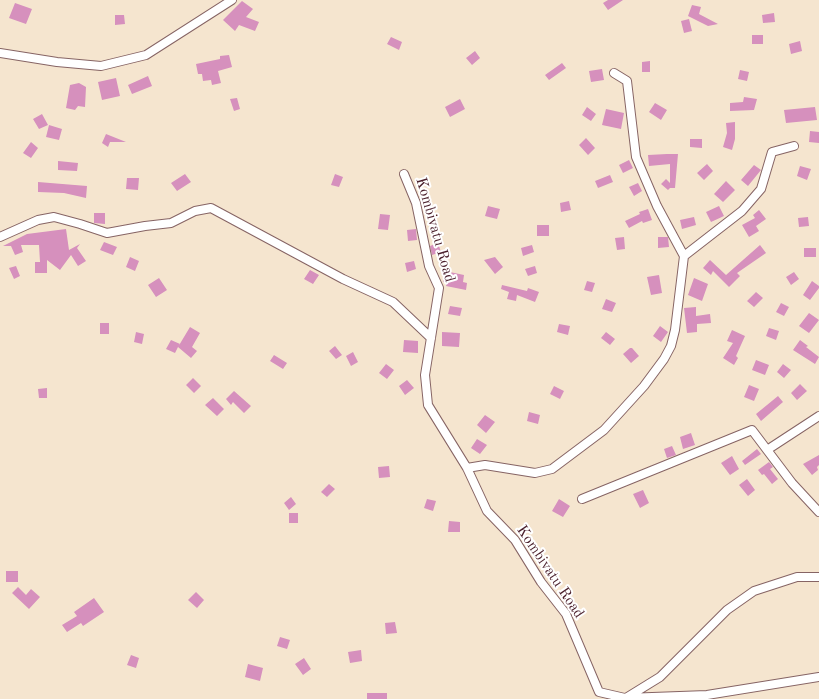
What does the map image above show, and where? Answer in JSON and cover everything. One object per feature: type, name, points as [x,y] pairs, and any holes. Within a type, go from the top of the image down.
[{"type":"street","points":[[0,52],[57,62],[101,66],[146,55],[232,0]]},
{"type":"street","points":[[467,468],[485,465],[535,473],[552,469],[604,430],[644,386],[664,359],[671,346],[675,330],[684,256],[657,206],[636,157],[627,81],[614,73]]},
{"type":"street","points":[[684,256],[742,211],[761,189],[772,152],[794,146]]},
{"type":"street","name":"Kombivatu Road","points":[[404,174],[416,203],[429,266],[440,288],[425,375],[428,405],[467,468],[487,511],[515,540],[540,582],[566,614],[599,692],[625,698],[707,695],[819,677]]},
{"type":"street","points":[[0,237],[38,220],[54,217],[107,233],[171,223],[195,210],[211,208],[343,279],[393,302],[431,338]]},
{"type":"street","points":[[767,450],[819,416]]},
{"type":"street","points":[[582,499],[752,430],[792,482],[819,512]]},
{"type":"street","points":[[625,698],[660,677],[727,610],[754,591],[797,576],[819,577]]},
{"type":"building","points":[[608,0],[623,0],[608,10],[603,3]]},
{"type":"building","points":[[242,1],[253,9],[246,17],[259,22],[255,31],[239,25],[235,31],[223,20]]},
{"type":"building","points":[[15,3],[32,9],[26,24],[9,18]]},
{"type":"building","points":[[692,5],[701,7],[699,14],[718,24],[708,26],[688,16]]},
{"type":"building","points":[[774,13],[775,22],[763,23],[762,15]]},
{"type":"building","points":[[115,15],[124,15],[125,24],[115,25]]},
{"type":"building","points":[[689,19],[692,31],[684,33],[681,21]]},
{"type":"building","points":[[752,35],[763,35],[763,44],[752,44]]},
{"type":"building","points":[[391,37],[402,42],[399,50],[387,44]]},
{"type":"building","points":[[800,41],[802,51],[791,54],[789,44]]},
{"type":"building","points":[[475,51],[480,58],[472,65],[466,58]]},
{"type":"building","points":[[229,55],[232,67],[218,71],[221,83],[212,85],[211,80],[203,81],[202,74],[198,74],[196,64],[220,59],[220,56]]},
{"type":"building","points":[[650,61],[650,72],[642,72],[642,62]]},
{"type":"building","points":[[562,63],[566,68],[549,80],[545,75]]},
{"type":"building","points":[[602,69],[604,80],[591,82],[589,71]]},
{"type":"building","points":[[740,70],[749,72],[747,81],[738,79]]},
{"type":"building","points":[[148,76],[152,86],[132,94],[128,85]]},
{"type":"building","points":[[116,78],[120,96],[102,100],[98,82]]},
{"type":"building","points":[[79,83],[86,87],[85,107],[78,106],[75,110],[66,108],[70,85]]},
{"type":"building","points":[[744,97],[757,99],[754,110],[730,111],[730,103],[743,102]]},
{"type":"building","points":[[237,98],[240,109],[234,111],[230,99]]},
{"type":"building","points":[[460,99],[465,109],[450,117],[445,107]]},
{"type":"building","points":[[655,103],[667,110],[661,120],[649,112]]},
{"type":"building","points":[[587,107],[596,114],[591,121],[582,115]]},
{"type":"building","points":[[815,107],[817,120],[786,123],[784,110]]},
{"type":"building","points":[[606,109],[624,113],[621,129],[602,125]]},
{"type":"building","points":[[42,114],[48,125],[39,129],[33,119]]},
{"type":"building","points":[[735,122],[735,139],[732,150],[723,147],[727,133],[726,123]]},
{"type":"building","points":[[49,125],[62,129],[59,140],[46,137]]},
{"type":"building","points":[[810,131],[819,132],[819,143],[809,142]]},
{"type":"building","points":[[106,134],[126,142],[110,142],[108,147],[102,143]]},
{"type":"building","points":[[586,138],[595,148],[588,155],[579,145]]},
{"type":"building","points":[[690,139],[702,139],[702,148],[690,147]]},
{"type":"building","points":[[31,142],[38,148],[31,158],[23,153]]},
{"type":"building","points":[[678,154],[675,188],[670,188],[668,190],[661,184],[666,179],[670,183],[670,164],[649,166],[648,155]]},
{"type":"building","points":[[629,160],[633,168],[623,173],[619,165]]},
{"type":"building","points":[[58,161],[78,163],[77,171],[58,170]]},
{"type":"building","points":[[707,164],[713,171],[704,180],[697,173]]},
{"type":"building","points":[[754,165],[761,170],[748,186],[741,180]]},
{"type":"building","points":[[800,166],[811,169],[807,180],[797,176]]},
{"type":"building","points":[[185,174],[191,182],[177,191],[171,183]]},
{"type":"building","points":[[335,174],[343,177],[339,187],[331,185]]},
{"type":"building","points":[[610,175],[613,182],[598,188],[595,181]]},
{"type":"building","points":[[127,178],[139,178],[138,190],[126,189]]},
{"type":"building","points":[[726,181],[735,190],[723,202],[714,194]]},
{"type":"building","points":[[38,182],[87,186],[86,198],[64,193],[38,192]]},
{"type":"building","points":[[638,183],[642,191],[634,196],[629,187]]},
{"type":"building","points":[[569,201],[571,210],[561,212],[560,203]]},
{"type":"building","points":[[488,206],[500,209],[497,219],[485,216]]},
{"type":"building","points":[[719,206],[724,216],[711,222],[706,212]]},
{"type":"building","points":[[648,209],[652,220],[643,223],[642,221],[629,228],[625,221],[640,214],[639,212]]},
{"type":"building","points":[[759,210],[766,219],[756,226],[759,231],[749,237],[742,225],[755,218],[753,215]]},
{"type":"building","points":[[94,213],[105,213],[105,224],[94,223]]},
{"type":"building","points":[[380,214],[390,215],[388,230],[378,229]]},
{"type":"building","points":[[694,217],[696,225],[682,229],[680,220]]},
{"type":"building","points":[[808,217],[809,226],[799,227],[798,218]]},
{"type":"building","points":[[537,225],[549,225],[549,236],[537,236]]},
{"type":"building","points":[[66,229],[69,250],[80,244],[77,248],[86,261],[78,266],[71,255],[60,270],[47,260],[47,273],[35,273],[35,262],[40,262],[39,245],[21,245],[23,252],[15,255],[11,246],[3,246],[27,234]]},
{"type":"building","points":[[416,229],[417,240],[408,241],[407,230]]},
{"type":"building","points":[[624,237],[625,249],[617,250],[615,238]]},
{"type":"building","points":[[658,237],[668,237],[669,247],[658,248]]},
{"type":"building","points":[[104,242],[117,247],[113,255],[100,250]]},
{"type":"building","points":[[438,243],[441,252],[432,255],[430,246]]},
{"type":"building","points":[[532,245],[534,252],[523,256],[521,248]]},
{"type":"building","points":[[760,245],[766,253],[737,273],[740,276],[729,287],[713,271],[711,275],[703,268],[710,260],[726,275]]},
{"type":"building","points":[[804,248],[816,248],[816,257],[804,257]]},
{"type":"building","points":[[130,257],[139,261],[135,271],[126,267]]},
{"type":"building","points":[[495,257],[503,267],[495,274],[484,260]]},
{"type":"building","points":[[414,261],[416,269],[407,272],[405,263]]},
{"type":"building","points":[[16,266],[20,276],[14,279],[9,268]]},
{"type":"building","points":[[535,266],[537,273],[528,276],[525,269]]},
{"type":"building","points":[[310,270],[319,275],[313,284],[304,279]]},
{"type":"building","points":[[445,271],[464,275],[463,282],[467,283],[466,290],[446,286],[447,282],[443,282]]},
{"type":"building","points":[[794,272],[799,279],[791,285],[786,277]]},
{"type":"building","points":[[659,275],[662,293],[651,295],[647,277]]},
{"type":"building","points":[[159,278],[167,290],[156,297],[148,285]]},
{"type":"building","points":[[694,278],[708,284],[702,301],[688,295]]},
{"type":"building","points":[[587,281],[595,283],[592,292],[584,290]]},
{"type":"building","points":[[812,281],[819,286],[819,288],[810,300],[803,295]]},
{"type":"building","points":[[502,285],[527,291],[528,288],[539,292],[535,302],[517,295],[516,301],[507,299],[509,292],[501,289]]},
{"type":"building","points":[[756,292],[763,298],[754,307],[747,301]]},
{"type":"building","points":[[606,299],[616,303],[612,312],[602,309]]},
{"type":"building","points":[[781,303],[789,307],[784,316],[776,312]]},
{"type":"building","points":[[450,306],[462,308],[460,316],[448,314]]},
{"type":"building","points":[[696,307],[696,316],[710,314],[711,323],[697,324],[697,332],[687,333],[684,308]]},
{"type":"building","points":[[809,313],[819,320],[809,333],[799,326]]},
{"type":"building","points":[[100,323],[109,323],[109,334],[100,334]]},
{"type":"building","points":[[559,324],[570,326],[568,335],[557,332]]},
{"type":"building","points":[[660,326],[668,332],[661,342],[653,336]]},
{"type":"building","points":[[190,327],[200,333],[192,347],[197,351],[191,358],[178,347],[175,353],[166,349],[171,340],[180,344]]},
{"type":"building","points":[[769,328],[779,331],[776,340],[766,336]]},
{"type":"building","points":[[732,330],[745,336],[736,356],[738,358],[734,365],[723,358],[733,343],[727,341]]},
{"type":"building","points":[[136,332],[144,334],[142,344],[134,342]]},
{"type":"building","points":[[442,332],[460,333],[459,347],[442,346]]},
{"type":"building","points":[[606,332],[615,339],[610,345],[601,338]]},
{"type":"building","points":[[404,340],[418,341],[418,353],[403,352]]},
{"type":"building","points":[[800,340],[808,346],[806,347],[819,357],[815,364],[793,350]]},
{"type":"building","points":[[335,346],[342,355],[336,359],[329,351]]},
{"type":"building","points":[[632,348],[639,356],[631,363],[623,354]]},
{"type":"building","points":[[353,352],[358,362],[351,366],[346,356]]},
{"type":"building","points":[[274,355],[287,363],[283,369],[270,361]]},
{"type":"building","points":[[756,360],[769,365],[765,375],[752,370]]},
{"type":"building","points":[[386,364],[394,370],[387,379],[379,373]]},
{"type":"building","points":[[783,364],[791,370],[784,378],[777,372]]},
{"type":"building","points":[[193,378],[201,386],[194,393],[186,385]]},
{"type":"building","points":[[407,380],[414,388],[405,395],[399,386]]},
{"type":"building","points":[[800,384],[807,391],[797,400],[791,393]]},
{"type":"building","points":[[749,385],[759,389],[754,401],[744,397]]},
{"type":"building","points":[[554,386],[564,391],[560,399],[550,394]]},
{"type":"building","points":[[47,388],[47,398],[39,398],[38,389]]},
{"type":"building","points":[[234,391],[251,406],[244,413],[233,402],[231,405],[226,399]]},
{"type":"building","points":[[778,396],[783,402],[761,421],[756,414]]},
{"type":"building","points":[[213,398],[224,409],[217,416],[205,405]]},
{"type":"building","points":[[529,412],[540,415],[538,424],[527,421]]},
{"type":"building","points":[[485,415],[495,422],[486,433],[477,425]]},
{"type":"building","points":[[691,433],[695,445],[683,449],[680,437]]},
{"type":"building","points":[[477,439],[487,445],[480,454],[471,448]]},
{"type":"building","points":[[672,446],[676,455],[667,458],[664,449]]},
{"type":"building","points":[[757,449],[761,454],[745,465],[742,461]]},
{"type":"building","points":[[819,455],[818,470],[812,475],[803,464]]},
{"type":"building","points":[[732,456],[739,469],[730,475],[721,463]]},
{"type":"building","points":[[769,462],[773,467],[770,469],[778,479],[772,484],[764,474],[762,475],[758,470]]},
{"type":"building","points":[[389,466],[390,477],[379,478],[378,467]]},
{"type":"building","points":[[747,479],[755,490],[748,496],[739,485]]},
{"type":"building","points":[[329,484],[335,489],[327,497],[321,492]]},
{"type":"building","points":[[643,490],[649,503],[640,508],[633,494]]},
{"type":"building","points":[[291,497],[296,504],[289,510],[284,503]]},
{"type":"building","points":[[427,499],[436,501],[433,511],[424,508]]},
{"type":"building","points":[[559,499],[570,506],[563,517],[552,511]]},
{"type":"building","points":[[289,513],[298,513],[298,523],[289,523]]},
{"type":"building","points":[[449,521],[460,522],[460,532],[448,532]]},
{"type":"building","points":[[6,571],[18,571],[18,582],[6,582]]},
{"type":"building","points":[[18,587],[26,595],[31,589],[40,597],[29,609],[12,593]]},
{"type":"building","points":[[196,592],[204,600],[197,608],[188,600]]},
{"type":"building","points":[[94,598],[104,612],[83,626],[81,623],[67,632],[62,625],[77,616],[74,612]]},
{"type":"building","points":[[395,622],[397,633],[386,634],[385,623]]},
{"type":"building","points":[[280,637],[290,640],[287,649],[277,646]]},
{"type":"building","points":[[361,650],[362,661],[350,663],[348,652]]},
{"type":"building","points":[[131,655],[139,658],[136,668],[127,665]]},
{"type":"building","points":[[304,658],[311,669],[303,675],[295,664]]},
{"type":"building","points":[[248,664],[263,668],[260,681],[245,677]]},
{"type":"building","points":[[367,693],[387,693],[387,699],[367,699]]}]
